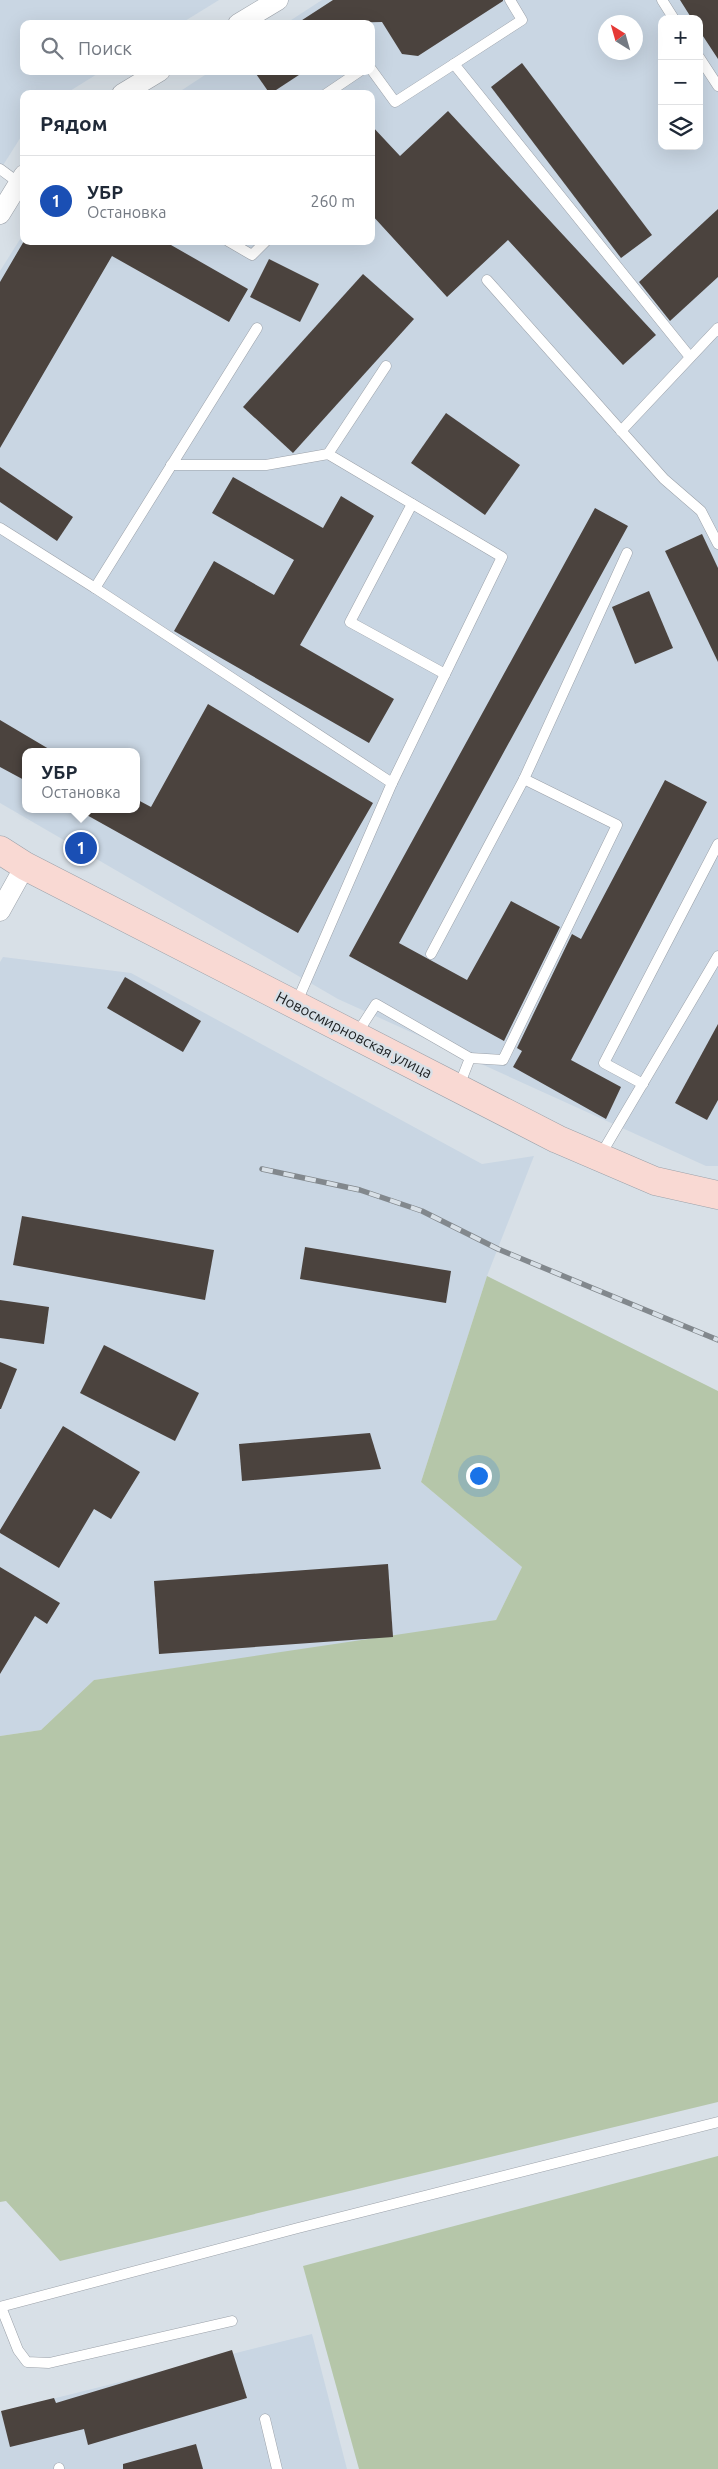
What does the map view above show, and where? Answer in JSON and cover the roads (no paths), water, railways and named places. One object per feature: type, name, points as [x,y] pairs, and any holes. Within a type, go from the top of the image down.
[{"type":"street","points":[[245,20],[278,0]]},
{"type":"street","points":[[129,90],[153,75]]},
{"type":"street","points":[[0,214],[20,181]]},
{"type":"street","name":"Новосмирновская улица","points":[[0,850],[25,866],[557,1139],[655,1181],[718,1195]]},
{"type":"street","points":[[0,911],[25,866]]},
{"type":"lane","points":[[375,74],[395,102],[522,20],[510,0]]},
{"type":"lane","points":[[662,0],[671,15]]},
{"type":"lane","points":[[701,60],[718,86]]},
{"type":"lane","points":[[454,64],[690,357]]},
{"type":"lane","points":[[332,90],[354,75]]},
{"type":"lane","points":[[0,169],[20,179]]},
{"type":"lane","points":[[235,245],[252,255],[262,245]]},
{"type":"lane","points":[[487,280],[664,479],[702,511],[718,544]]},
{"type":"lane","points":[[95,588],[257,328]]},
{"type":"lane","points":[[620,430],[718,328]]},
{"type":"lane","points":[[328,454],[386,366]]},
{"type":"lane","points":[[171,466],[266,465],[328,454],[502,557],[392,783],[296,1005]]},
{"type":"lane","points":[[412,504],[350,622],[445,674]]},
{"type":"lane","points":[[0,528],[95,588],[392,783]]},
{"type":"lane","points":[[431,954],[524,779],[627,554]]},
{"type":"lane","points":[[356,1036],[376,1004],[470,1058],[503,1060],[617,825],[524,779]]},
{"type":"lane","points":[[643,1084],[604,1063],[718,844]]},
{"type":"lane","points":[[600,1157],[718,956]]},
{"type":"lane","points":[[458,1088],[470,1058]]},
{"type":"lane","points":[[232,2321],[49,2363],[27,2362],[18,2350],[1,2307],[307,2226],[718,2122]]},
{"type":"lane","points":[[266,2419],[277,2469]]},
{"type":"railway","points":[[262,1169],[360,1190],[422,1211],[498,1249],[718,1340]]},
{"type":"place","name":"УБР","points":[[81,848]]}]
